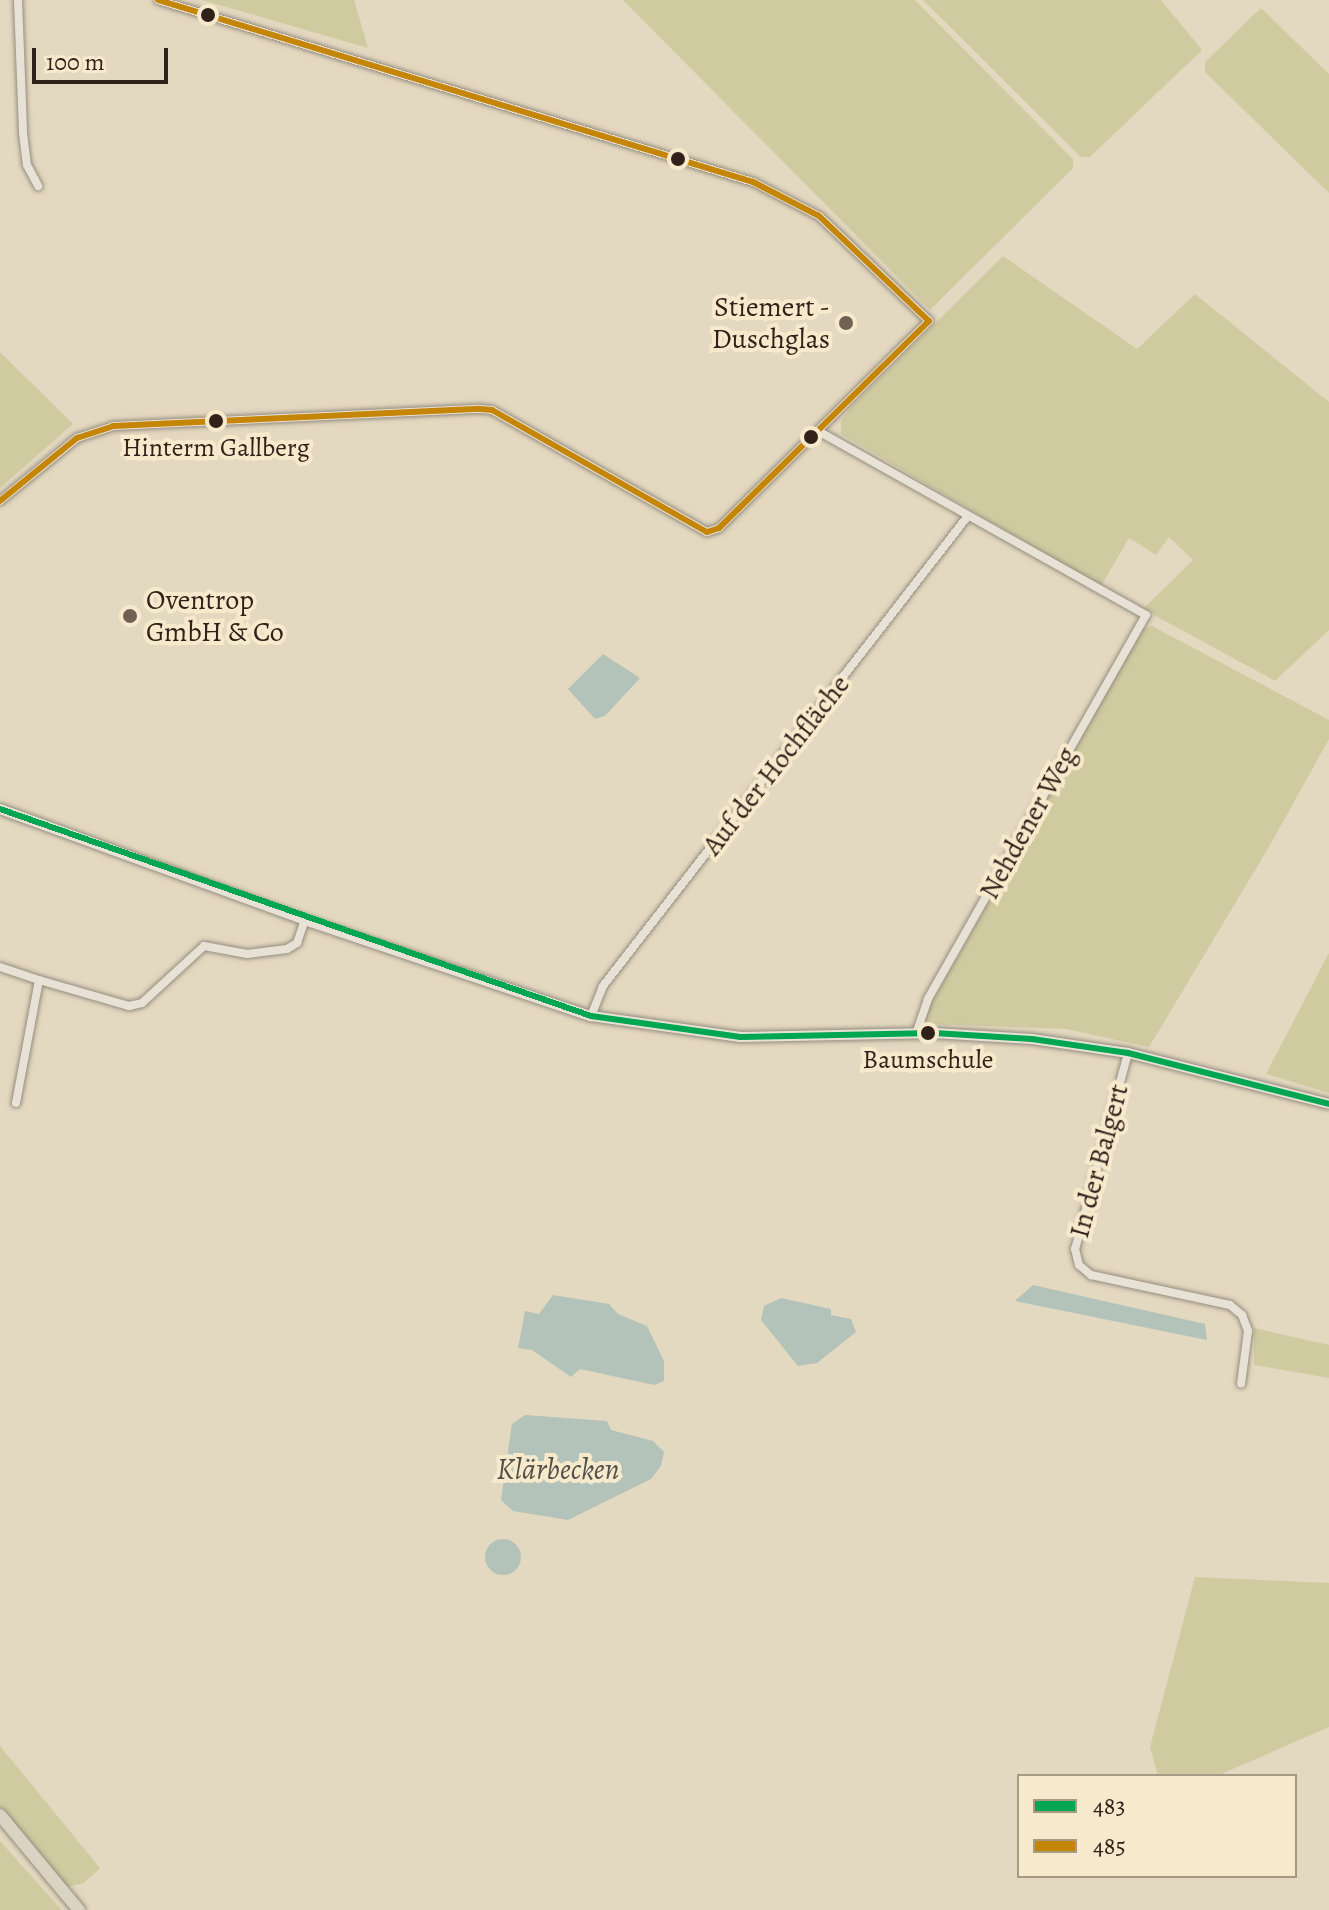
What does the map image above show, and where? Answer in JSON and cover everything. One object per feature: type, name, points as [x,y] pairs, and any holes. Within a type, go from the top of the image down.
[{"type":"main road","points":[[0,1815],[79,1910]]},
{"type":"street","points":[[18,0],[23,133],[27,165],[38,186]]},
{"type":"street","points":[[0,501],[77,438],[113,426],[480,409],[492,410],[707,532],[719,528],[929,321],[819,216],[753,182],[158,0]]},
{"type":"street","points":[[818,431],[967,517]]},
{"type":"street","name":"Nehdener Weg","points":[[916,1034],[928,999],[1146,615],[967,517]]},
{"type":"street","name":"Auf der Hochfläche","points":[[591,1016],[603,986],[967,517]]},
{"type":"street","points":[[0,809],[305,920],[591,1016],[741,1037],[994,1035],[1128,1053],[1329,1104]]},
{"type":"street","points":[[0,967],[129,1006],[142,1003],[204,946],[247,954],[287,949],[297,943],[305,920]]},
{"type":"street","points":[[16,1103],[39,980]]},
{"type":"street","name":"In der Balgert","points":[[1128,1053],[1075,1249],[1079,1265],[1091,1275],[1230,1305],[1242,1315],[1248,1331],[1241,1384]]},
{"type":"shaded area","points":[[202,0],[354,0],[368,48]]},
{"type":"shaded area","points":[[623,0],[915,0],[1073,159],[1073,168],[930,310]]},
{"type":"shaded area","points":[[923,0],[1161,0],[1202,50],[1090,157],[1081,157]]},
{"type":"shaded area","points":[[1261,8],[1329,74],[1329,193],[1205,72],[1205,62]]},
{"type":"shaded area","points":[[1003,256],[1137,349],[1195,294],[1329,402],[1329,630],[1275,681],[1143,609],[1193,560],[1169,537],[1156,555],[1129,538],[1101,586],[841,434],[841,421],[852,406]]},
{"type":"shaded area","points":[[0,352],[73,424],[0,488]]},
{"type":"shaded area","points":[[1152,626],[1329,720],[1329,739],[1270,845],[1149,1047],[1066,1029],[925,1024],[926,1013],[1143,628]]},
{"type":"shaded area","points":[[1329,953],[1329,1093],[1266,1074]]},
{"type":"shaded area","points":[[1254,1328],[1329,1345],[1329,1378],[1254,1365]]},
{"type":"shaded area","points":[[1195,1577],[1329,1583],[1329,1727],[1222,1774],[1157,1774],[1150,1747]]},
{"type":"shaded area","points":[[0,1746],[100,1868],[84,1883],[67,1887],[0,1807]]},
{"type":"shaded area","points":[[0,1841],[59,1907],[62,1910],[0,1910]]},
{"type":"water","points":[[603,654],[640,678],[605,716],[595,719],[568,689]]},
{"type":"water","points":[[1033,1285],[1205,1324],[1207,1340],[1015,1301]]},
{"type":"water","points":[[553,1295],[609,1304],[618,1314],[647,1326],[664,1361],[664,1381],[654,1385],[580,1369],[571,1377],[532,1350],[518,1348],[525,1311],[539,1314]]},
{"type":"water","points":[[781,1298],[831,1309],[831,1315],[851,1319],[856,1332],[817,1363],[798,1366],[761,1320],[764,1306]]},
{"type":"water","name":"Klärbecken","points":[[525,1415],[607,1421],[611,1430],[653,1441],[664,1452],[661,1466],[651,1479],[568,1520],[513,1511],[501,1500],[512,1424]]},
{"type":"water","points":[[503,1539],[516,1544],[521,1557],[516,1570],[503,1575],[490,1570],[485,1557],[490,1544]]},
{"type":"transit line","name":"485","points":[[158,0],[753,182],[819,216],[929,321]]},
{"type":"transit line","name":"485","points":[[0,501],[77,438],[113,426],[480,409],[492,410],[707,532],[719,528],[929,321]]},
{"type":"transit line","name":"483","points":[[0,809],[591,1016],[741,1037],[934,1033],[1032,1039],[1128,1053],[1329,1104]]},
{"type":"place","name":"Stiemert - Duschglas","points":[[846,323]]},
{"type":"place","name":"Hinterm Gallberg","points":[[216,421]]},
{"type":"place","name":"Oventrop GmbH & Co","points":[[130,616]]},
{"type":"place","name":"Baumschule","points":[[928,1033]]}]
